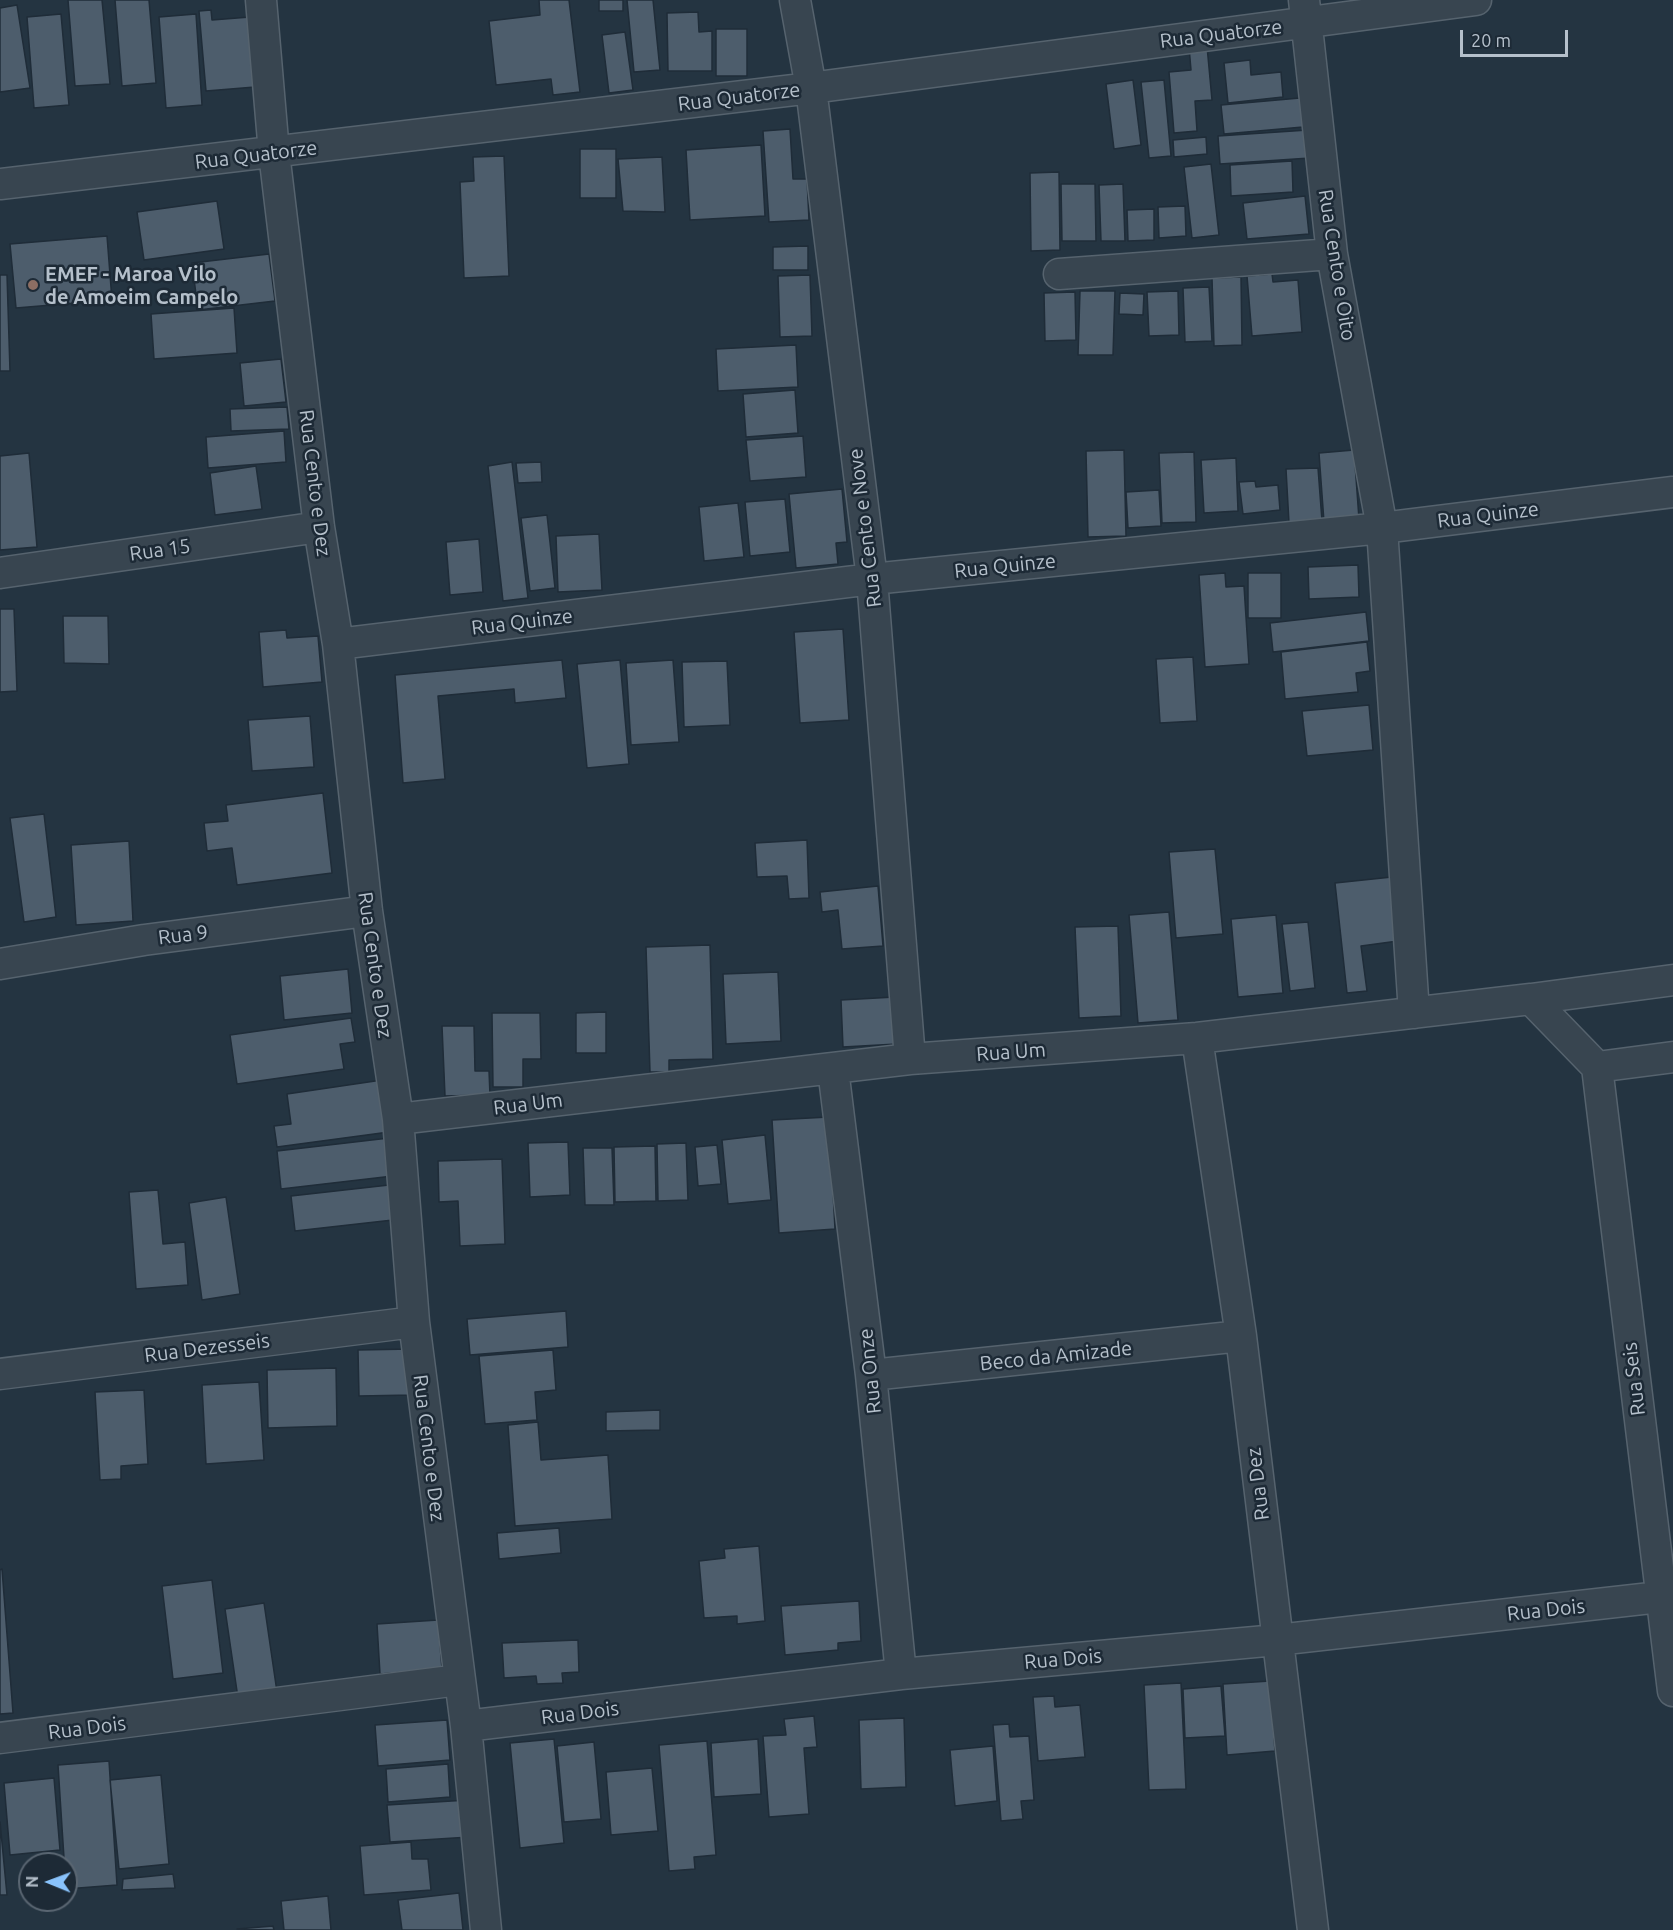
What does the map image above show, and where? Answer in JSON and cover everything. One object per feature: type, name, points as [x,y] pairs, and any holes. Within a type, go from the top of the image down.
[{"type":"street","name":"Rua Cento e Dez","points":[[261,0],[274,153],[319,527],[338,644],[367,911],[398,1119],[414,1323],[466,1726],[486,1930]]},
{"type":"street","name":"Rua Cento e Nove","points":[[795,0],[811,88],[872,579],[910,1059]]},
{"type":"street","name":"Rua Quatorze","points":[[0,184],[811,88],[1306,12],[1476,0]]},
{"type":"street","name":"Rua Cento e Oito","points":[[1306,12],[1332,254],[1382,528],[1414,1013]]},
{"type":"street","points":[[1059,274],[1332,254]]},
{"type":"street","name":"Rua Quinze","points":[[338,644],[872,579],[1382,528],[1673,492]]},
{"type":"street","name":"Rua 15","points":[[0,573],[319,527]]},
{"type":"street","name":"Rua 9","points":[[0,964],[144,940],[367,911]]},
{"type":"street","name":"Rua Um","points":[[398,1119],[910,1059],[1197,1038],[1673,980]]},
{"type":"street","points":[[1531,999],[1597,1067],[1673,1057]]},
{"type":"street","name":"Rua Dez","points":[[1197,1038],[1241,1336],[1276,1640],[1313,1930]]},
{"type":"street","name":"Rua Seis","points":[[1597,1067],[1673,1691]]},
{"type":"street","name":"Rua Onze","points":[[833,1069],[871,1375],[901,1674]]},
{"type":"street","name":"Rua Dezesseis","points":[[0,1374],[414,1323]]},
{"type":"street","name":"Beco da Amizade","points":[[871,1375],[1241,1336]]},
{"type":"street","name":"Rua Dois","points":[[466,1726],[901,1674],[1276,1640],[1660,1597]]},
{"type":"street","name":"Rua Dois","points":[[0,1738],[459,1680]]},
{"type":"building","points":[[68,0],[102,0],[110,84],[75,86]]},
{"type":"building","points":[[115,0],[149,0],[156,83],[122,86]]},
{"type":"building","points":[[539,0],[569,0],[580,92],[553,95],[551,79],[496,85],[489,21],[540,15]]},
{"type":"building","points":[[599,0],[623,0],[623,11],[599,11]]},
{"type":"building","points":[[627,0],[653,0],[660,70],[634,72]]},
{"type":"building","points":[[17,5],[30,88],[0,92],[0,8]]},
{"type":"building","points":[[211,10],[212,20],[250,17],[255,87],[206,91],[199,11]]},
{"type":"building","points":[[698,12],[699,32],[712,31],[712,71],[668,71],[667,13]]},
{"type":"building","points":[[61,14],[69,105],[34,108],[27,17]]},
{"type":"building","points":[[196,14],[202,105],[166,108],[159,17]]},
{"type":"building","points":[[716,29],[747,29],[747,76],[716,76]]},
{"type":"building","points":[[625,32],[633,90],[609,93],[602,35]]},
{"type":"building","points":[[1207,46],[1212,100],[1195,101],[1197,131],[1174,133],[1169,72],[1191,70],[1189,47]]},
{"type":"building","points":[[1250,60],[1251,75],[1281,72],[1283,97],[1228,103],[1224,63]]},
{"type":"building","points":[[1133,80],[1141,145],[1114,149],[1106,84]]},
{"type":"building","points":[[1164,80],[1171,156],[1149,158],[1141,82]]},
{"type":"building","points":[[1300,98],[1303,127],[1224,134],[1221,105]]},
{"type":"building","points":[[790,129],[793,179],[807,179],[809,220],[769,222],[763,131]]},
{"type":"building","points":[[1308,130],[1310,158],[1220,164],[1218,136]]},
{"type":"building","points":[[1206,137],[1207,154],[1174,157],[1173,140]]},
{"type":"building","points":[[761,145],[765,216],[690,220],[686,150]]},
{"type":"building","points":[[580,149],[616,149],[616,198],[580,198]]},
{"type":"building","points":[[504,156],[509,276],[464,278],[460,182],[474,181],[473,157]]},
{"type":"building","points":[[662,157],[665,212],[623,211],[618,159]]},
{"type":"building","points":[[1292,161],[1293,192],[1231,196],[1230,165]]},
{"type":"building","points":[[1211,164],[1219,235],[1192,238],[1184,167]]},
{"type":"building","points":[[1059,172],[1060,250],[1031,251],[1030,173]]},
{"type":"building","points":[[1061,184],[1095,184],[1096,241],[1062,241]]},
{"type":"building","points":[[1123,184],[1125,241],[1101,241],[1099,185]]},
{"type":"building","points":[[1305,196],[1309,234],[1247,239],[1243,203]]},
{"type":"building","points":[[217,201],[224,249],[144,260],[137,212]]},
{"type":"building","points":[[1185,206],[1186,236],[1159,238],[1158,207]]},
{"type":"building","points":[[1154,209],[1154,240],[1128,241],[1127,210]]},
{"type":"building","points":[[107,236],[112,300],[16,308],[10,244]]},
{"type":"building","points":[[808,246],[808,270],[773,270],[773,247]]},
{"type":"building","points":[[269,254],[275,301],[198,310],[192,263]]},
{"type":"building","points":[[1272,274],[1273,282],[1298,280],[1302,332],[1252,336],[1247,276]]},
{"type":"building","points":[[0,275],[7,275],[10,371],[0,371]]},
{"type":"building","points":[[810,275],[812,336],[780,337],[778,276]]},
{"type":"building","points":[[1241,277],[1242,345],[1214,346],[1212,278]]},
{"type":"building","points":[[1209,287],[1212,341],[1185,342],[1183,288]]},
{"type":"building","points":[[1080,291],[1115,291],[1113,355],[1078,355]]},
{"type":"building","points":[[1178,291],[1179,335],[1149,336],[1147,292]]},
{"type":"building","points":[[1075,292],[1076,340],[1045,341],[1044,293]]},
{"type":"building","points":[[1120,293],[1144,294],[1143,315],[1119,314]]},
{"type":"building","points":[[234,308],[237,353],[154,359],[151,314]]},
{"type":"building","points":[[796,345],[798,387],[718,391],[716,349]]},
{"type":"building","points":[[281,359],[286,402],[244,406],[240,363]]},
{"type":"building","points":[[795,390],[798,433],[746,437],[743,394]]},
{"type":"building","points":[[287,407],[289,429],[231,431],[230,409]]},
{"type":"building","points":[[284,431],[286,462],[208,468],[206,437]]},
{"type":"building","points":[[803,436],[806,477],[750,481],[746,440]]},
{"type":"building","points":[[1124,450],[1126,536],[1088,537],[1086,451]]},
{"type":"building","points":[[1354,450],[1359,519],[1324,522],[1319,453]]},
{"type":"building","points":[[1194,452],[1196,522],[1162,523],[1159,453]]},
{"type":"building","points":[[29,453],[37,547],[0,550],[0,456]]},
{"type":"building","points":[[1236,458],[1238,511],[1204,513],[1201,460]]},
{"type":"building","points":[[512,462],[528,598],[503,601],[488,466]]},
{"type":"building","points":[[541,462],[542,482],[518,483],[516,463]]},
{"type":"building","points":[[256,466],[262,509],[215,515],[210,473]]},
{"type":"building","points":[[1318,468],[1322,521],[1289,523],[1286,469]]},
{"type":"building","points":[[1255,481],[1256,487],[1278,485],[1280,510],[1243,514],[1239,482]]},
{"type":"building","points":[[842,489],[847,542],[836,543],[838,564],[796,568],[789,494]]},
{"type":"building","points":[[1159,490],[1161,526],[1128,528],[1126,492]]},
{"type":"building","points":[[785,499],[790,552],[750,556],[745,502]]},
{"type":"building","points":[[738,503],[744,557],[704,561],[699,507]]},
{"type":"building","points":[[547,515],[555,588],[530,591],[521,518]]},
{"type":"building","points":[[599,534],[602,590],[558,592],[556,536]]},
{"type":"building","points":[[479,539],[483,592],[450,595],[446,542]]},
{"type":"building","points":[[1358,565],[1359,597],[1309,599],[1308,567]]},
{"type":"building","points":[[1225,573],[1226,587],[1244,586],[1249,664],[1205,667],[1199,575]]},
{"type":"building","points":[[1248,573],[1281,573],[1281,618],[1248,618]]},
{"type":"building","points":[[0,609],[14,609],[17,691],[0,692]]},
{"type":"building","points":[[1366,612],[1369,641],[1273,652],[1270,623]]},
{"type":"building","points":[[63,616],[108,616],[109,664],[64,663]]},
{"type":"building","points":[[843,629],[849,720],[800,723],[794,632]]},
{"type":"building","points":[[286,630],[287,638],[318,636],[322,682],[263,687],[259,632]]},
{"type":"building","points":[[1367,642],[1370,671],[1356,673],[1358,692],[1285,699],[1281,652]]},
{"type":"building","points":[[1193,657],[1197,721],[1160,723],[1156,659]]},
{"type":"building","points":[[562,660],[566,698],[515,703],[514,689],[438,696],[445,779],[403,783],[395,675]]},
{"type":"building","points":[[620,660],[629,764],[587,768],[577,664]]},
{"type":"building","points":[[673,660],[679,742],[631,745],[626,663]]},
{"type":"building","points":[[727,661],[730,725],[684,727],[682,662]]},
{"type":"building","points":[[1369,705],[1373,750],[1307,756],[1302,711]]},
{"type":"building","points":[[310,716],[314,767],[252,771],[248,720]]},
{"type":"building","points":[[323,793],[332,873],[237,885],[232,848],[207,851],[204,823],[228,821],[226,805]]},
{"type":"building","points":[[44,814],[56,917],[24,922],[10,818]]},
{"type":"building","points":[[807,840],[809,898],[789,899],[787,876],[757,877],[755,843]]},
{"type":"building","points":[[129,841],[133,921],[76,925],[71,845]]},
{"type":"building","points":[[1215,849],[1223,934],[1176,938],[1169,852]]},
{"type":"building","points":[[1392,877],[1398,941],[1361,946],[1367,991],[1347,993],[1335,883]]},
{"type":"building","points":[[878,886],[883,946],[842,949],[838,910],[822,912],[820,892]]},
{"type":"building","points":[[1169,912],[1178,1020],[1138,1023],[1129,915]]},
{"type":"building","points":[[1276,915],[1283,993],[1238,997],[1231,919]]},
{"type":"building","points":[[1308,922],[1315,988],[1290,991],[1282,924]]},
{"type":"building","points":[[1118,926],[1121,1016],[1079,1018],[1075,927]]},
{"type":"building","points":[[710,945],[713,1059],[669,1060],[669,1072],[650,1072],[646,947]]},
{"type":"building","points":[[348,969],[352,1013],[284,1020],[280,976]]},
{"type":"building","points":[[778,972],[781,1041],[726,1044],[723,974]]},
{"type":"building","points":[[895,997],[897,1044],[843,1047],[841,1000]]},
{"type":"building","points":[[606,1012],[606,1053],[576,1053],[576,1013]]},
{"type":"building","points":[[492,1013],[540,1013],[541,1059],[523,1059],[523,1087],[493,1087]]},
{"type":"building","points":[[351,1018],[355,1042],[340,1044],[344,1069],[237,1084],[230,1035]]},
{"type":"building","points":[[442,1026],[474,1026],[475,1071],[489,1071],[490,1095],[445,1096]]},
{"type":"building","points":[[382,1080],[389,1132],[277,1147],[274,1126],[291,1124],[287,1094]]},
{"type":"building","points":[[829,1117],[835,1229],[779,1233],[772,1120]]},
{"type":"building","points":[[765,1135],[771,1200],[728,1204],[722,1140]]},
{"type":"building","points":[[389,1138],[393,1176],[281,1189],[277,1151]]},
{"type":"building","points":[[568,1142],[570,1195],[530,1197],[528,1143]]},
{"type":"building","points":[[686,1143],[688,1200],[658,1201],[657,1144]]},
{"type":"building","points":[[717,1145],[721,1184],[698,1186],[695,1147]]},
{"type":"building","points":[[655,1146],[656,1201],[615,1202],[614,1147]]},
{"type":"building","points":[[583,1148],[612,1148],[614,1205],[585,1205]]},
{"type":"building","points":[[502,1159],[505,1244],[460,1246],[458,1201],[439,1202],[438,1161]]},
{"type":"building","points":[[389,1185],[393,1220],[295,1231],[291,1196]]},
{"type":"building","points":[[158,1190],[163,1244],[185,1242],[188,1285],[136,1289],[129,1192]]},
{"type":"building","points":[[226,1197],[240,1294],[202,1300],[189,1203]]},
{"type":"building","points":[[566,1311],[568,1347],[470,1355],[467,1319]]},
{"type":"building","points":[[412,1349],[412,1395],[359,1396],[358,1350]]},
{"type":"building","points":[[553,1350],[556,1390],[535,1392],[537,1420],[485,1424],[479,1356]]},
{"type":"building","points":[[336,1368],[337,1426],[268,1428],[267,1370]]},
{"type":"building","points":[[259,1382],[264,1460],[206,1464],[202,1385]]},
{"type":"building","points":[[144,1390],[148,1464],[121,1466],[121,1479],[100,1480],[95,1392]]},
{"type":"building","points":[[660,1410],[660,1430],[606,1431],[606,1412]]},
{"type":"building","points":[[538,1422],[541,1460],[608,1455],[612,1519],[515,1526],[508,1425]]},
{"type":"building","points":[[559,1528],[561,1553],[499,1559],[497,1533]]},
{"type":"building","points":[[759,1546],[765,1621],[737,1624],[737,1616],[704,1618],[699,1561],[725,1558],[724,1549]]},
{"type":"building","points":[[2,1569],[13,1713],[0,1714],[0,1570]]},
{"type":"building","points":[[212,1580],[223,1673],[173,1679],[162,1586]]},
{"type":"building","points":[[859,1601],[861,1641],[838,1643],[838,1650],[785,1655],[781,1606]]},
{"type":"building","points":[[264,1603],[277,1692],[238,1698],[225,1609]]},
{"type":"building","points":[[438,1620],[442,1669],[380,1674],[377,1624]]},
{"type":"building","points":[[578,1640],[579,1672],[562,1673],[563,1683],[537,1684],[536,1676],[504,1678],[502,1643]]},
{"type":"building","points":[[1270,1681],[1275,1751],[1227,1755],[1223,1684]]},
{"type":"building","points":[[1181,1683],[1186,1789],[1149,1790],[1144,1685]]},
{"type":"building","points":[[1221,1686],[1225,1736],[1185,1738],[1183,1689]]},
{"type":"building","points":[[1054,1696],[1055,1707],[1080,1705],[1085,1757],[1038,1761],[1033,1697]]},
{"type":"building","points":[[814,1716],[817,1747],[804,1748],[809,1814],[769,1817],[763,1736],[786,1735],[784,1719]]},
{"type":"building","points":[[904,1718],[906,1787],[861,1789],[859,1720]]},
{"type":"building","points":[[447,1720],[450,1760],[378,1766],[375,1725]]},
{"type":"building","points":[[1009,1724],[1010,1737],[1029,1736],[1034,1800],[1021,1801],[1023,1819],[1001,1821],[993,1725]]},
{"type":"building","points":[[554,1739],[564,1843],[520,1848],[510,1743]]},
{"type":"building","points":[[758,1739],[761,1794],[714,1797],[711,1743]]},
{"type":"building","points":[[707,1741],[716,1855],[694,1857],[695,1869],[669,1871],[659,1745]]},
{"type":"building","points":[[594,1742],[601,1819],[564,1822],[557,1746]]},
{"type":"building","points":[[993,1746],[997,1801],[955,1806],[950,1750]]},
{"type":"building","points":[[109,1761],[117,1885],[78,1888],[78,1852],[64,1852],[58,1765]]},
{"type":"building","points":[[448,1764],[450,1797],[388,1802],[386,1769]]},
{"type":"building","points":[[652,1768],[658,1831],[611,1835],[606,1772]]},
{"type":"building","points":[[161,1775],[169,1864],[119,1869],[110,1780]]},
{"type":"building","points":[[54,1778],[60,1850],[18,1852],[18,1854],[10,1855],[4,1783]]},
{"type":"building","points":[[468,1800],[470,1837],[390,1842],[387,1805]]},
{"type":"building","points":[[0,1822],[7,1895],[0,1895]]},
{"type":"building","points":[[411,1842],[412,1859],[428,1859],[431,1890],[364,1895],[360,1846]]},
{"type":"building","points":[[173,1874],[175,1888],[122,1890],[123,1879]]},
{"type":"building","points":[[459,1893],[463,1930],[402,1930],[398,1900]]},
{"type":"building","points":[[328,1896],[331,1930],[284,1930],[281,1901]]},
{"type":"building","points":[[273,1926],[274,1930],[237,1929]]},
{"type":"place","name":"EMEF - Maroa Vilo de Amoeim Campelo","points":[[33,285]]}]
